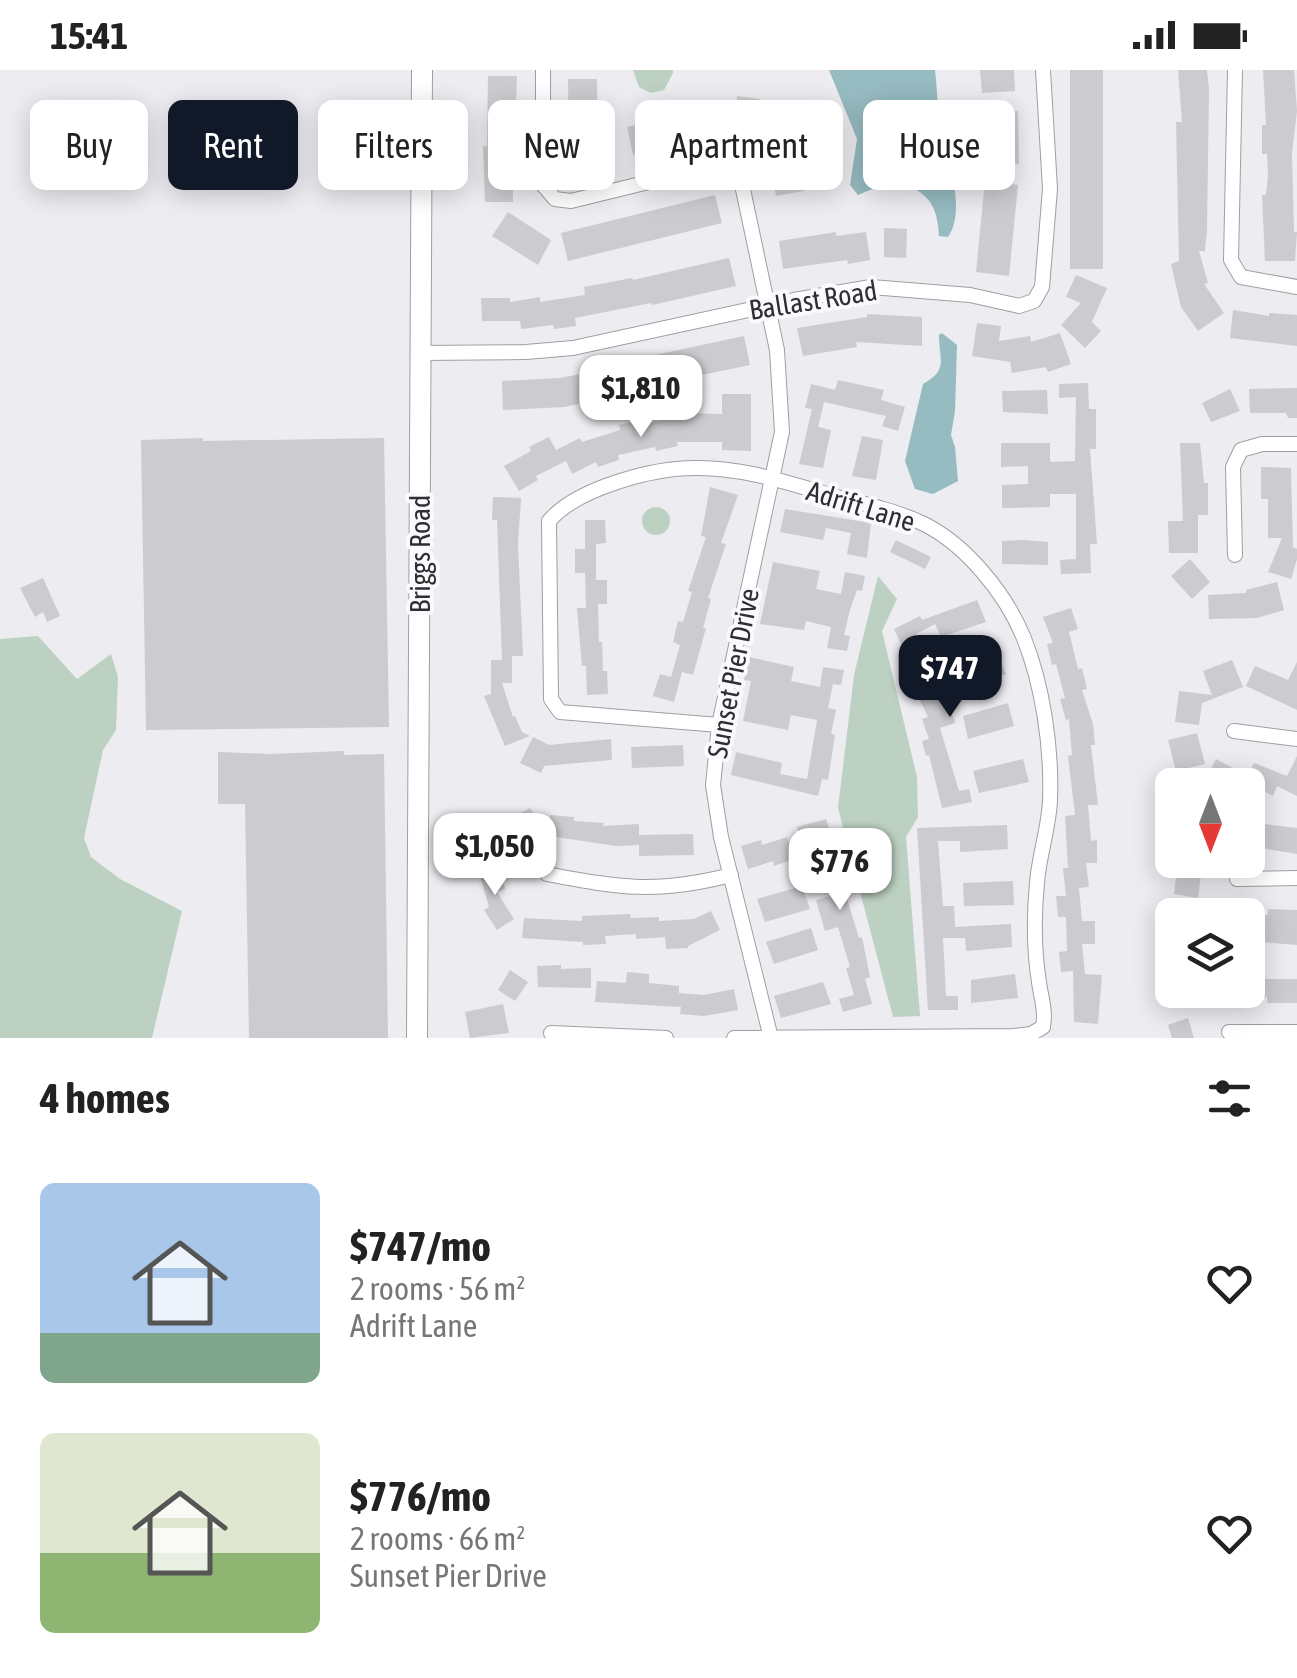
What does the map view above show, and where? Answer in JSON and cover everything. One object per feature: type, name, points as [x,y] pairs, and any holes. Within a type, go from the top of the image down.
[{"type":"main road","name":"Briggs Road","points":[[417,1038],[422,70]]},
{"type":"street","name":"Sunset Pier Drive","points":[[543,70],[543,185],[554,198],[571,201],[710,167],[729,167],[741,180],[782,394],[782,432],[719,725],[712,785],[770,1037]]},
{"type":"street","name":"Ballast Road","points":[[420,353],[574,348],[871,287],[952,292],[1020,306],[1034,302],[1042,287],[1050,189],[1043,70]]},
{"type":"street","points":[[1235,70],[1232,260],[1241,277],[1297,287]]},
{"type":"street","points":[[1235,555],[1234,468],[1242,450],[1262,444],[1297,444]]},
{"type":"street","name":"Adrift Lane","points":[[719,725],[560,712],[551,699],[550,682],[549,521],[562,506],[659,472],[696,468],[773,479],[925,524],[963,551],[992,584],[1022,634],[1036,678],[1048,745],[1050,803],[1037,883],[1038,981],[1046,1012],[1044,1026],[1031,1034],[1014,1036],[734,1038]]},
{"type":"street","points":[[1234,731],[1297,739]]},
{"type":"street","points":[[547,874],[619,888],[660,889],[731,876]]},
{"type":"street","points":[[1237,879],[1297,878]]},
{"type":"street","points":[[1229,1032],[1297,1032]]},
{"type":"street","points":[[551,1033],[666,1038]]},
{"type":"green space","points":[[633,70],[673,73],[664,90],[651,93],[639,87]]},
{"type":"green space","points":[[656,507],[666,511],[670,521],[666,531],[656,535],[646,531],[642,521],[646,511]]},
{"type":"green space","points":[[878,576],[897,599],[882,631],[917,777],[918,817],[906,837],[920,1016],[893,1017],[838,808],[854,675]]},
{"type":"green space","points":[[38,636],[77,679],[111,654],[118,677],[116,730],[103,750],[84,838],[91,857],[120,879],[182,911],[152,1038],[0,1038],[0,639]]},
{"type":"water","points":[[829,70],[935,70],[938,100],[863,100],[863,190],[870,190],[858,195],[850,185],[857,139]]},
{"type":"water","points":[[916,190],[955,190],[954,225],[948,237],[939,236],[936,214]]},
{"type":"water","points":[[942,333],[957,345],[951,435],[958,481],[933,494],[915,489],[905,461],[923,384],[939,369]]},
{"type":"building","points":[[980,70],[1014,70],[1015,91],[982,93]]},
{"type":"building","points":[[1070,70],[1103,70],[1103,269],[1070,269]]},
{"type":"building","points":[[1178,70],[1207,70],[1209,89],[1207,229],[1205,251],[1199,251],[1208,283],[1204,284],[1224,313],[1198,331],[1181,307],[1171,264],[1179,261],[1176,122],[1182,122]]},
{"type":"building","points":[[1263,70],[1294,70],[1295,261],[1265,261],[1262,195],[1266,195],[1268,176],[1267,154],[1262,154],[1262,125],[1266,125]]},
{"type":"building","points":[[488,76],[517,76],[516,100],[488,100],[488,190],[513,190],[513,202],[485,202],[483,146],[487,146]]},
{"type":"building","points":[[568,79],[597,79],[597,100],[568,100]]},
{"type":"building","points":[[1018,111],[1019,164],[1015,164]]},
{"type":"building","points":[[635,125],[635,155],[633,155],[627,127]]},
{"type":"building","points":[[1018,185],[1009,276],[976,272],[984,190],[1015,190]]},
{"type":"building","points":[[775,190],[804,190],[804,191],[776,196]]},
{"type":"building","points":[[715,195],[722,223],[568,261],[561,233]]},
{"type":"building","points":[[508,212],[551,240],[538,265],[492,236]]},
{"type":"building","points":[[884,228],[907,229],[906,258],[884,257]]},
{"type":"building","points":[[836,232],[836,236],[866,232],[870,260],[783,269],[779,241]]},
{"type":"building","points":[[729,258],[736,286],[575,318],[576,326],[521,329],[520,321],[482,321],[481,298],[510,298],[510,302],[540,297],[540,302],[585,295],[584,287]]},
{"type":"building","points":[[1076,275],[1107,288],[1092,322],[1101,331],[1085,348],[1061,325],[1081,303],[1066,297]]},
{"type":"building","points":[[1233,310],[1269,316],[1297,315],[1297,346],[1230,338]]},
{"type":"building","points":[[867,314],[922,317],[922,346],[856,342],[857,347],[803,356],[797,328]]},
{"type":"building","points":[[977,323],[1001,326],[999,341],[1030,336],[1031,342],[1060,333],[1071,364],[1048,372],[1046,367],[1012,373],[1010,362],[972,356]]},
{"type":"building","points":[[744,336],[750,365],[591,398],[565,407],[503,410],[502,381],[560,378]]},
{"type":"building","points":[[838,380],[884,390],[881,400],[905,407],[898,431],[882,426],[886,416],[824,402],[818,427],[831,430],[823,468],[799,464],[812,409],[805,408],[811,384],[835,390]]},
{"type":"building","points":[[1088,383],[1089,409],[1096,409],[1096,449],[1090,449],[1097,544],[1090,544],[1091,573],[1061,574],[1060,560],[1076,559],[1076,494],[1050,494],[1050,507],[1002,508],[1002,485],[1028,484],[1028,466],[1001,467],[1001,443],[1050,443],[1050,462],[1075,461],[1076,397],[1059,398],[1059,384]]},
{"type":"building","points":[[1297,388],[1297,418],[1288,418],[1286,413],[1250,413],[1249,389]]},
{"type":"building","points":[[1230,389],[1240,411],[1211,422],[1202,403]]},
{"type":"building","points":[[1047,390],[1048,414],[1003,412],[1002,391]]},
{"type":"building","points":[[722,394],[751,394],[751,451],[722,450],[722,442],[677,442],[678,446],[656,451],[655,447],[618,455],[619,460],[598,467],[596,462],[572,474],[566,461],[536,476],[538,480],[519,491],[504,466],[549,437],[556,450],[580,438],[582,442],[620,430],[619,425],[642,420],[643,425],[687,413],[722,414]]},
{"type":"building","points":[[862,436],[883,440],[876,480],[852,476]]},
{"type":"building","points":[[384,438],[389,727],[146,730],[141,440]]},
{"type":"building","points":[[1180,443],[1200,443],[1204,483],[1208,483],[1208,515],[1198,515],[1198,553],[1169,553],[1168,521],[1183,521]]},
{"type":"building","points":[[1261,467],[1291,468],[1293,547],[1297,549],[1297,559],[1291,579],[1268,572],[1282,538],[1268,538],[1268,499],[1261,499]]},
{"type":"building","points":[[710,487],[738,495],[721,543],[726,544],[708,598],[711,599],[706,628],[693,675],[682,672],[674,702],[653,696],[660,674],[671,677],[680,645],[673,642],[678,621],[683,622],[692,592],[688,591],[706,537],[701,536]]},
{"type":"building","points":[[493,497],[521,498],[518,545],[523,656],[512,656],[512,683],[502,683],[513,717],[522,732],[530,736],[505,746],[484,696],[491,694],[491,660],[502,660]]},
{"type":"building","points":[[785,509],[871,523],[867,558],[847,554],[851,533],[826,528],[823,540],[780,532]]},
{"type":"building","points":[[585,520],[605,520],[606,543],[596,544],[596,580],[607,580],[607,604],[598,604],[599,642],[608,694],[587,695],[586,666],[582,666],[577,608],[586,608],[585,573],[575,573],[575,549],[585,549]]},
{"type":"building","points":[[896,540],[931,557],[925,569],[890,552]]},
{"type":"building","points":[[1002,541],[1048,542],[1048,565],[1002,564]]},
{"type":"building","points":[[1190,559],[1210,582],[1192,599],[1171,576]]},
{"type":"building","points":[[773,562],[820,571],[816,589],[841,594],[845,572],[865,576],[844,635],[850,636],[847,651],[827,648],[831,627],[806,621],[804,630],[760,624]]},
{"type":"building","points":[[43,578],[60,616],[47,622],[43,612],[35,617],[20,588]]},
{"type":"building","points":[[1277,582],[1284,610],[1257,618],[1209,619],[1208,595],[1246,593]]},
{"type":"building","points":[[977,600],[986,622],[941,637],[935,624],[916,634],[924,654],[904,661],[894,629],[920,616],[922,620]]},
{"type":"building","points":[[1071,608],[1078,629],[1069,632],[1087,689],[1082,690],[1095,745],[1091,745],[1098,805],[1088,805],[1091,841],[1097,840],[1097,863],[1086,863],[1089,887],[1079,888],[1082,921],[1095,921],[1095,944],[1082,944],[1085,974],[1102,975],[1098,1024],[1074,1022],[1073,971],[1061,972],[1059,952],[1067,951],[1066,917],[1058,917],[1056,896],[1066,896],[1065,816],[1075,815],[1068,756],[1072,755],[1069,719],[1066,720],[1060,699],[1065,698],[1056,664],[1052,665],[1047,644],[1053,643],[1043,617]]},
{"type":"building","points":[[996,652],[1006,674],[952,696],[953,700],[948,702],[955,723],[940,728],[959,791],[969,789],[972,802],[942,808],[922,741],[929,739],[922,719],[928,717],[910,679],[929,671],[937,692],[957,684],[951,671]]},
{"type":"building","points":[[749,657],[794,667],[791,681],[820,687],[823,667],[844,670],[841,685],[833,684],[828,708],[836,710],[831,734],[835,735],[828,780],[822,779],[818,796],[731,775],[736,752],[782,763],[780,774],[807,779],[817,720],[791,715],[788,730],[743,721],[751,681],[744,680]]},
{"type":"building","points":[[1232,660],[1243,687],[1202,703],[1199,725],[1175,722],[1179,691],[1212,695],[1203,671]]},
{"type":"building","points":[[1297,662],[1297,710],[1246,686],[1255,666],[1288,680]]},
{"type":"building","points":[[1008,703],[1014,726],[968,739],[963,716]]},
{"type":"building","points":[[1197,733],[1205,764],[1175,768],[1168,740]]},
{"type":"building","points":[[533,737],[549,745],[611,739],[612,760],[544,766],[541,773],[520,763]]},
{"type":"building","points":[[683,745],[684,766],[632,768],[631,747]]},
{"type":"building","points":[[344,751],[344,755],[384,754],[388,1038],[249,1038],[245,804],[218,804],[218,752]]},
{"type":"building","points":[[1297,756],[1297,796],[1277,786],[1273,796],[1265,792],[1265,768],[1252,768],[1254,763],[1287,776]]},
{"type":"building","points":[[1023,759],[1029,782],[979,793],[973,771]]},
{"type":"building","points":[[1216,759],[1233,768],[1212,768]]},
{"type":"building","points":[[530,808],[541,826],[514,841],[517,843],[500,860],[485,844],[510,819]]},
{"type":"building","points":[[550,815],[604,823],[603,826],[639,824],[639,835],[693,834],[694,855],[639,856],[639,845],[616,846],[549,836]]},
{"type":"building","points":[[826,819],[847,882],[842,883],[859,938],[862,937],[870,977],[865,979],[872,1004],[843,1012],[839,999],[854,995],[846,968],[850,967],[838,927],[825,931],[816,900],[830,896],[812,837],[801,840],[797,827]]},
{"type":"building","points":[[1265,824],[1297,828],[1297,854],[1265,849]]},
{"type":"building","points":[[1007,825],[1008,849],[960,852],[960,841],[938,841],[943,906],[954,906],[955,927],[1011,924],[1012,947],[966,951],[965,938],[943,938],[946,996],[958,996],[958,1010],[928,1010],[917,828]]},
{"type":"building","points":[[787,837],[794,859],[748,869],[741,846],[761,840],[762,845]]},
{"type":"building","points":[[499,867],[505,889],[497,892],[514,919],[497,930],[484,910],[489,907],[479,872]]},
{"type":"building","points":[[1176,878],[1201,878],[1198,898],[1174,894]]},
{"type":"building","points":[[1013,881],[1014,905],[964,906],[963,883]]},
{"type":"building","points":[[802,886],[810,909],[765,922],[757,899]]},
{"type":"building","points":[[1268,909],[1297,910],[1297,945],[1265,942]]},
{"type":"building","points":[[711,911],[720,930],[688,948],[666,949],[665,937],[636,939],[636,934],[605,936],[606,944],[583,945],[522,938],[524,918],[582,921],[582,916],[630,914],[631,918],[659,917],[659,921],[694,919]]},
{"type":"building","points":[[811,928],[818,950],[774,964],[766,942]]},
{"type":"building","points":[[561,965],[561,969],[591,968],[591,988],[538,987],[537,966]]},
{"type":"building","points":[[510,970],[528,982],[515,1001],[498,990]]},
{"type":"building","points":[[627,972],[649,974],[649,983],[679,986],[679,993],[704,995],[734,989],[738,1010],[704,1016],[680,1014],[681,1007],[595,1002],[597,981],[626,983]]},
{"type":"building","points":[[1015,974],[1018,998],[971,1003],[971,980]]},
{"type":"building","points":[[1265,979],[1297,979],[1297,1003],[1267,1003]]},
{"type":"building","points":[[823,982],[831,1004],[781,1018],[774,996]]},
{"type":"building","points":[[503,1004],[509,1033],[470,1038],[465,1012]]},
{"type":"building","points":[[1188,1018],[1194,1038],[1172,1038],[1168,1025]]}]
